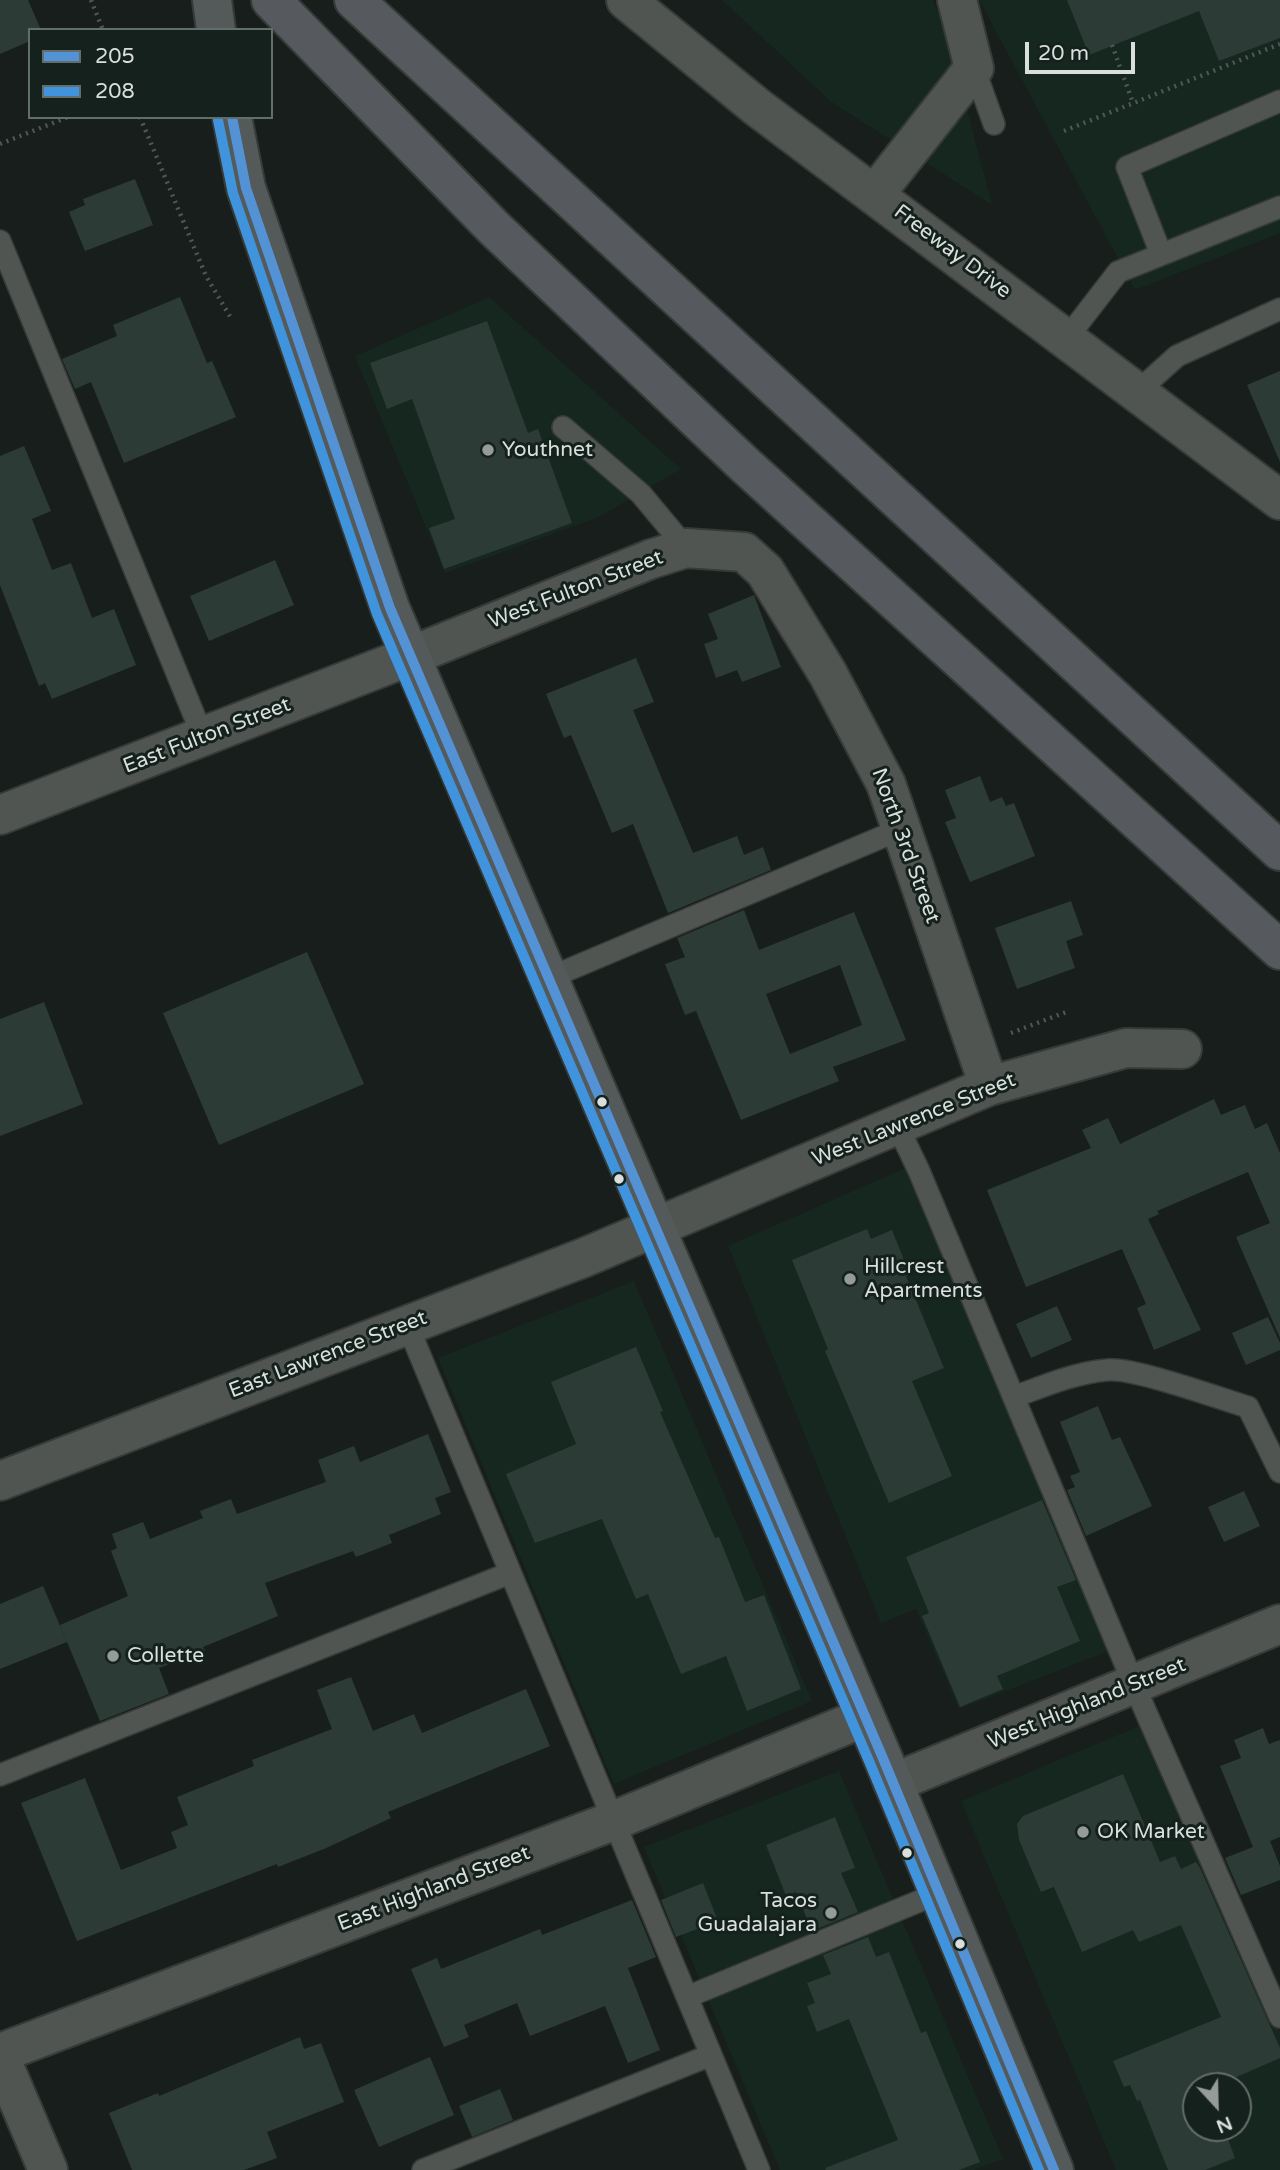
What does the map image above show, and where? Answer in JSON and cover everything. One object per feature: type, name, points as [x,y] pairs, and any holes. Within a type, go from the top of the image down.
[{"type":"highway","points":[[271,0],[494,228],[705,427],[1280,950]]},
{"type":"highway","points":[[355,0],[1280,851]]},
{"type":"main road","points":[[212,0],[216,28]]},
{"type":"main road","points":[[232,119],[246,188],[390,608],[865,1717],[1054,2170]]},
{"type":"street","name":"Freeway Drive","points":[[626,0],[757,107],[1280,500]]},
{"type":"street","points":[[875,194],[974,68],[957,0]]},
{"type":"street","name":"West Fulton Street","points":[[412,655],[651,559],[686,548],[744,552]]},
{"type":"street","name":"North 3rd Street","points":[[744,552],[765,571],[828,674],[886,784],[989,1086]]},
{"type":"street","name":"East Fulton Street","points":[[0,815],[412,655]]},
{"type":"street","name":"West Lawrence Street","points":[[655,1227],[989,1086],[1126,1048],[1182,1049]]},
{"type":"street","name":"East Lawrence Street","points":[[0,1481],[655,1227]]},
{"type":"street","name":"West Highland Street","points":[[893,1783],[1280,1624]]},
{"type":"street","name":"East Highland Street","points":[[0,2055],[613,1821],[865,1717]]},
{"type":"street","points":[[0,2055],[48,2170]]},
{"type":"lane","points":[[974,68],[994,124]]},
{"type":"lane","points":[[1161,254],[1128,167],[1280,101]]},
{"type":"lane","points":[[1067,338],[1118,272],[1280,207]]},
{"type":"lane","points":[[0,241],[203,737]]},
{"type":"lane","points":[[1137,391],[1177,356],[1280,309]]},
{"type":"lane","points":[[563,427],[641,494],[686,548]]},
{"type":"lane","points":[[549,978],[901,829]]},
{"type":"lane","points":[[897,1125],[919,1171],[1134,1685],[1280,2017]]},
{"type":"lane","points":[[407,1324],[760,2170]]},
{"type":"lane","points":[[1014,1397],[1063,1379],[1109,1369],[1136,1375],[1248,1407],[1280,1472]]},
{"type":"lane","points":[[0,1775],[510,1573]]},
{"type":"lane","points":[[687,1997],[939,1894]]},
{"type":"lane","points":[[423,2170],[711,2055]]},
{"type":"path","points":[[90,0],[102,28]]},
{"type":"path","points":[[1064,131],[1280,44]]},
{"type":"path","points":[[1112,45],[1133,103]]},
{"type":"path","points":[[0,144],[63,119]]},
{"type":"path","points":[[141,119],[206,276],[231,318]]},
{"type":"path","points":[[1009,1034],[1066,1012]]},
{"type":"shaded area","points":[[722,0],[933,0],[947,33],[992,205],[830,101]]},
{"type":"shaded area","points":[[979,0],[1280,0],[1280,233],[1135,290]]},
{"type":"shaded area","points":[[489,297],[681,469],[599,517],[445,573],[355,356]]},
{"type":"shaded area","points":[[910,1166],[1119,1647],[959,1709],[916,1609],[881,1623],[728,1246]]},
{"type":"shaded area","points":[[634,1281],[812,1701],[614,1784],[438,1358]]},
{"type":"shaded area","points":[[1144,1724],[1280,2032],[1280,2170],[1116,2170],[961,1801]]},
{"type":"shaded area","points":[[839,1771],[1003,2159],[974,2170],[780,2170],[644,1847]]},
{"type":"building","points":[[0,0],[28,0],[40,28],[28,28],[28,42],[0,54]]},
{"type":"building","points":[[1067,0],[1280,0],[1280,38],[1219,61],[1199,11],[1089,55]]},
{"type":"building","points":[[135,179],[153,225],[85,251],[69,212],[85,205],[83,199]]},
{"type":"building","points":[[180,297],[207,363],[212,361],[236,417],[124,463],[91,382],[75,389],[62,359],[117,336],[113,325]]},
{"type":"building","name":"Youthnet","points":[[487,321],[528,433],[538,429],[572,523],[444,569],[429,528],[455,519],[412,399],[387,409],[370,363]]},
{"type":"building","points":[[1280,371],[1280,462],[1247,385]]},
{"type":"building","points":[[24,446],[51,511],[32,519],[52,570],[71,563],[92,618],[114,609],[136,665],[52,699],[45,683],[39,686],[0,585],[0,456]]},
{"type":"building","points":[[275,560],[294,605],[209,641],[190,596]]},
{"type":"building","points":[[754,595],[781,667],[742,682],[737,670],[716,678],[704,644],[718,639],[708,614]]},
{"type":"building","points":[[636,658],[654,702],[633,710],[693,853],[737,836],[744,855],[763,847],[771,870],[668,913],[633,824],[612,833],[571,735],[564,738],[546,694]]},
{"type":"building","points":[[980,776],[990,802],[1002,797],[1006,806],[1014,803],[1035,856],[970,882],[945,822],[956,818],[945,790]]},
{"type":"building","points":[[1071,901],[1083,935],[1066,941],[1075,968],[1017,989],[995,928]]},
{"type":"building","points":[[744,910],[759,950],[854,912],[906,1040],[833,1067],[839,1081],[741,1120],[696,1011],[685,1015],[665,964],[685,957],[677,938]],"holes":[[[840,965],[862,1025],[790,1054],[766,994]]]},
{"type":"building","points":[[307,952],[364,1084],[219,1145],[163,1013]]},
{"type":"building","points":[[44,1002],[83,1104],[0,1136],[0,1019]]},
{"type":"building","points":[[1214,1099],[1221,1115],[1245,1105],[1255,1129],[1267,1123],[1280,1153],[1280,1338],[1236,1237],[1270,1223],[1248,1172],[1157,1211],[1159,1214],[1148,1219],[1201,1330],[1154,1350],[1137,1308],[1146,1304],[1122,1249],[1026,1287],[987,1190],[1091,1148],[1082,1130],[1108,1118],[1120,1144]]},
{"type":"building","points":[[867,1229],[871,1239],[892,1230],[910,1275],[906,1276],[944,1368],[912,1381],[952,1476],[889,1503],[825,1351],[828,1349],[792,1260]]},
{"type":"building","points":[[1057,1306],[1072,1340],[1031,1358],[1016,1324]]},
{"type":"building","points":[[1268,1317],[1280,1343],[1280,1350],[1246,1365],[1232,1333]]},
{"type":"building","points":[[636,1347],[663,1411],[660,1412],[715,1538],[719,1537],[745,1602],[764,1595],[801,1689],[747,1711],[726,1656],[681,1674],[648,1594],[636,1599],[602,1519],[535,1543],[506,1474],[576,1444],[551,1382]]},
{"type":"building","points":[[1098,1406],[1112,1440],[1120,1437],[1152,1506],[1086,1536],[1067,1490],[1075,1487],[1070,1476],[1080,1472],[1060,1422]]},
{"type":"building","points":[[428,1434],[451,1492],[435,1498],[441,1514],[389,1535],[392,1543],[356,1557],[353,1551],[265,1583],[278,1616],[203,1647],[205,1651],[159,1668],[169,1694],[100,1721],[60,1625],[128,1596],[111,1551],[117,1548],[112,1534],[143,1522],[150,1539],[203,1518],[200,1511],[231,1499],[237,1514],[326,1482],[318,1460],[354,1446],[360,1462]]},
{"type":"building","points":[[1244,1491],[1260,1526],[1224,1542],[1208,1507]]},
{"type":"building","points":[[1042,1500],[1076,1580],[1057,1587],[1080,1641],[997,1676],[1003,1689],[960,1707],[922,1616],[929,1613],[906,1557]]},
{"type":"building","points":[[43,1586],[67,1642],[0,1669],[0,1604]]},
{"type":"building","points":[[351,1677],[373,1731],[414,1714],[422,1733],[526,1689],[550,1746],[388,1812],[391,1818],[324,1849],[278,1867],[277,1864],[77,1941],[21,1803],[85,1778],[121,1870],[177,1848],[171,1832],[188,1825],[177,1797],[254,1766],[252,1760],[332,1729],[317,1690]]},
{"type":"building","points":[[1263,1728],[1269,1744],[1280,1740],[1280,1837],[1270,1841],[1280,1866],[1280,1880],[1241,1895],[1225,1858],[1253,1847],[1220,1766],[1241,1758],[1234,1740]]},
{"type":"building","points":[[1123,1774],[1160,1862],[1175,1856],[1181,1869],[1196,1862],[1200,1868],[1280,2048],[1280,2058],[1248,2072],[1182,2072],[1182,2142],[1229,2142],[1235,2158],[1205,2170],[1168,2170],[1140,2100],[1137,2101],[1130,2085],[1124,2087],[1113,2061],[1221,2017],[1181,1925],[1139,1942],[1133,1930],[1082,1952],[1054,1887],[1041,1892],[1019,1840],[1017,1824],[1023,1816]]},
{"type":"building","points":[[835,1817],[855,1868],[841,1873],[858,1912],[812,1931],[796,1892],[786,1896],[766,1845]]},
{"type":"building","points":[[703,1883],[718,1921],[676,1937],[661,1900]]},
{"type":"building","points":[[632,1900],[656,1957],[628,1968],[660,2050],[628,2063],[605,2006],[530,2036],[517,2003],[464,2025],[469,2037],[444,2047],[411,1969],[437,1958],[441,1969],[540,1929],[542,1935]]},
{"type":"building","points":[[868,1937],[876,1957],[889,1952],[921,2033],[926,2031],[980,2162],[959,2170],[825,2168],[898,2140],[849,2019],[817,2032],[807,2006],[815,2003],[807,1983],[831,1974],[823,1955]]},
{"type":"building","points":[[300,2037],[304,2049],[321,2043],[344,2102],[267,2132],[277,2158],[244,2170],[132,2170],[109,2113],[158,2093],[159,2096]]},
{"type":"building","points":[[430,2057],[454,2115],[379,2147],[354,2090]]},
{"type":"building","points":[[500,2089],[513,2120],[472,2137],[459,2106]]},
{"type":"transit line","name":"205","points":[[232,119],[246,188],[390,608],[882,1756],[1054,2170]]},
{"type":"transit line","name":"208","points":[[218,120],[233,193],[377,614],[869,1761],[1039,2170]]},
{"type":"place","name":"Youthnet","points":[[488,450]]},
{"type":"place","name":"Hillcrest Apartments","points":[[850,1279]]},
{"type":"place","name":"Collette","points":[[113,1656]]},
{"type":"place","name":"OK Market","points":[[1083,1832]]},
{"type":"place","name":"Tacos Guadalajara","points":[[831,1913]]}]
